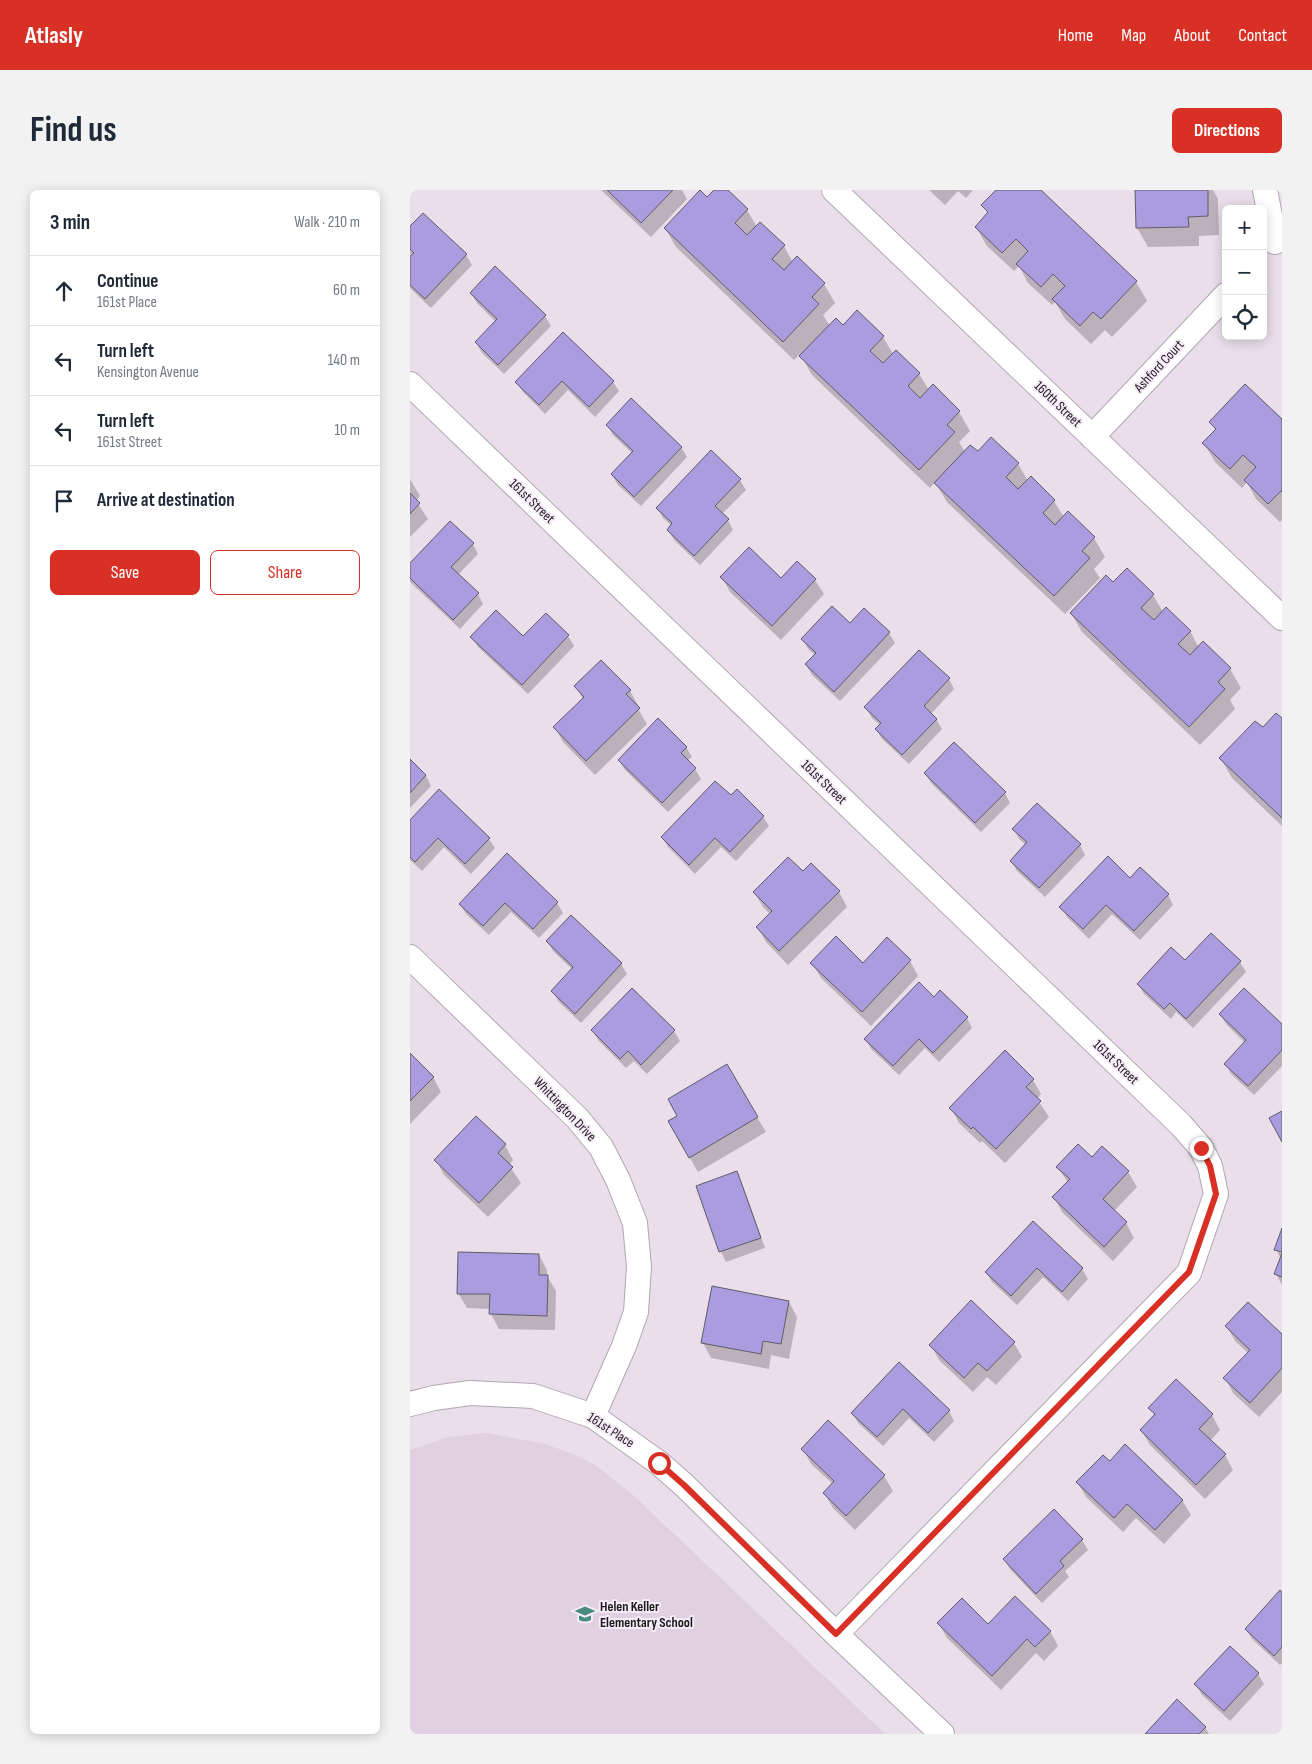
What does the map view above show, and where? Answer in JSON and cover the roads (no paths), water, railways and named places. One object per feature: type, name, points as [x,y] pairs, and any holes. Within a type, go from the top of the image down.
[{"type":"street","name":"160th Street","points":[[834,190],[1282,618]]},
{"type":"street","points":[[1265,190],[1273,247]]},
{"type":"street","name":"Ashford Court","points":[[1092,437],[1222,299]]},
{"type":"street","name":"161st Street","points":[[410,384],[1181,1125],[1201,1148],[1210,1166],[1216,1194],[1189,1272],[836,1634]]},
{"type":"street","name":"Whittington Drive","points":[[410,957],[577,1118],[601,1147],[618,1180],[635,1223],[639,1267],[636,1312],[624,1346],[593,1416]]},
{"type":"street","name":"161st Place","points":[[410,1404],[470,1393],[533,1396],[593,1416],[659,1463],[684,1485],[836,1634],[942,1734]]},
{"type":"place","name":"Helen Keller Elementary School","points":[[585,1614]]}]
